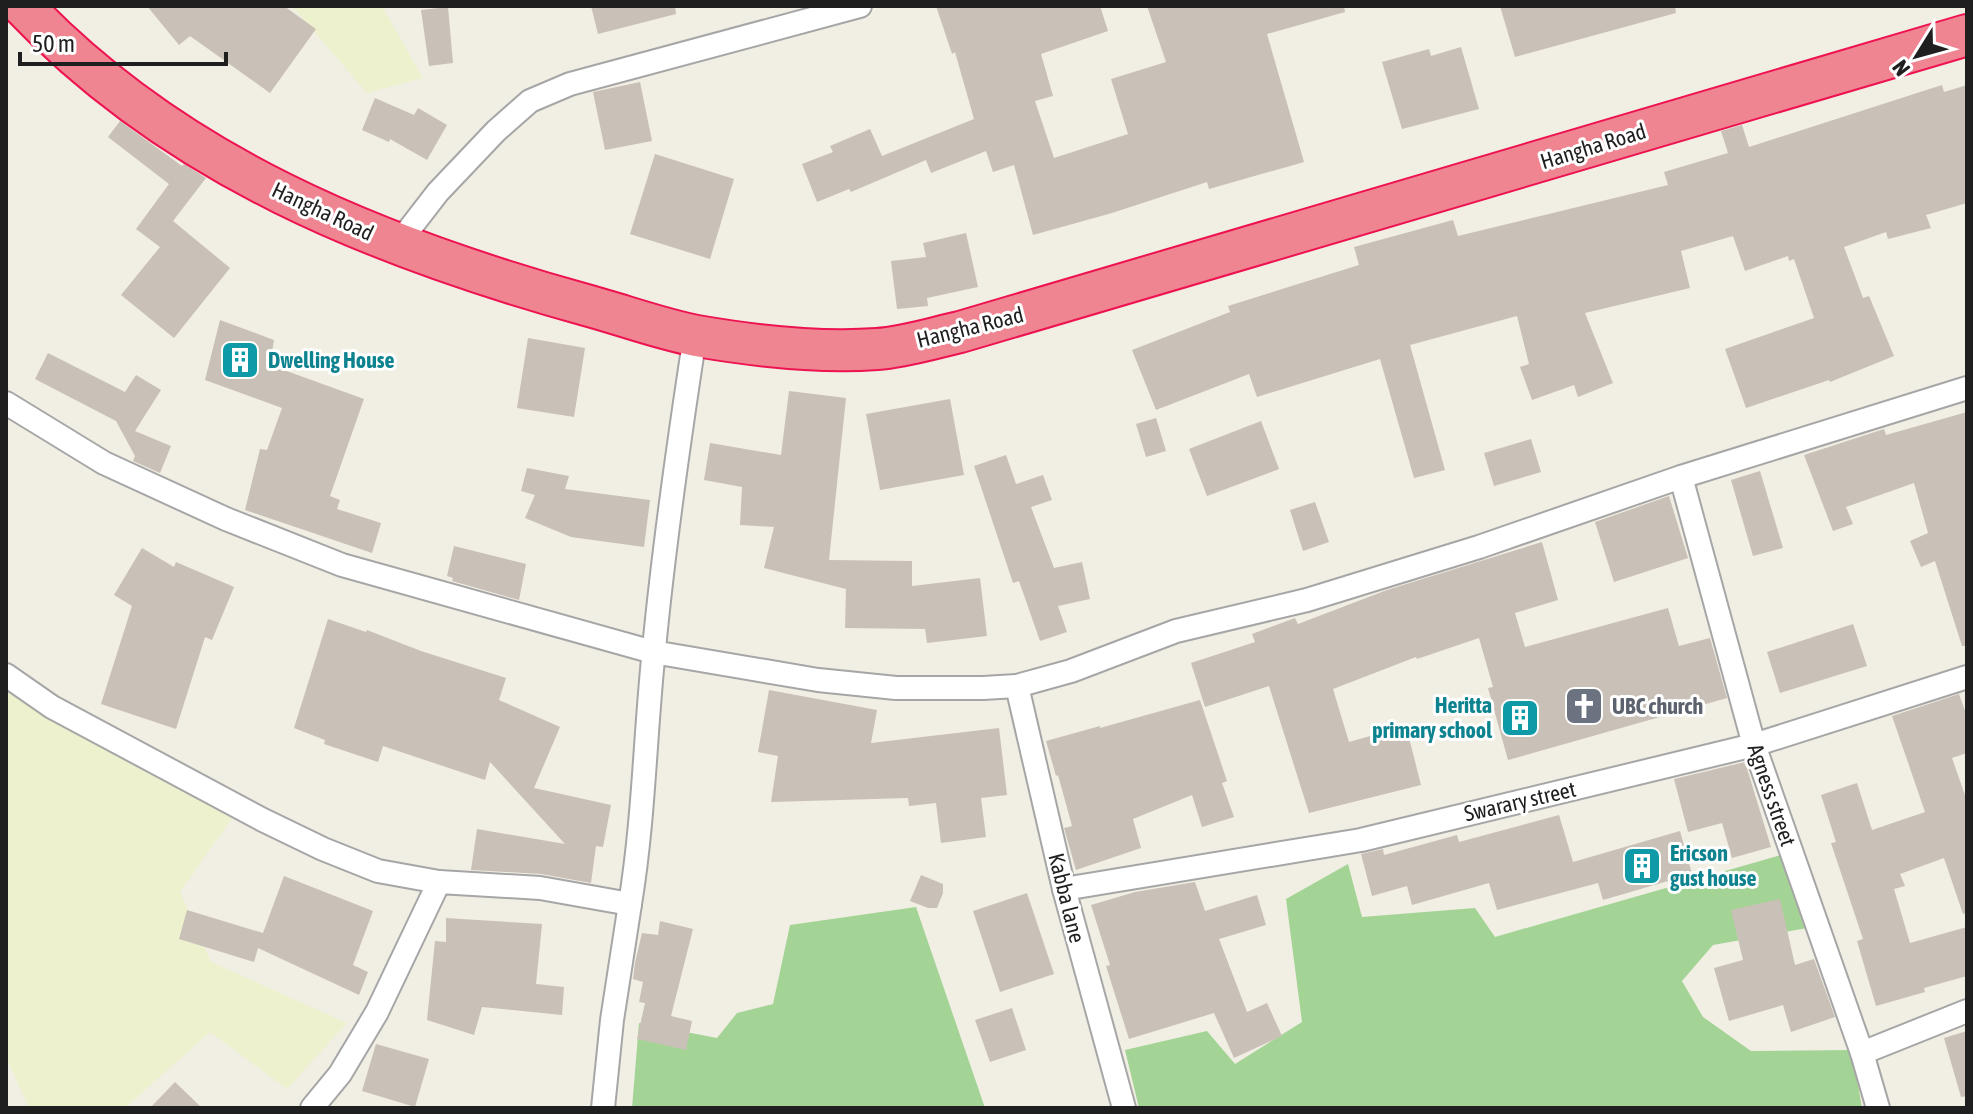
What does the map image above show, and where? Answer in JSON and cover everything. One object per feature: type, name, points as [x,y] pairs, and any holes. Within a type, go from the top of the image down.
[{"type":"highway","name":"Hangha Road","points":[[23,6],[57,41],[147,115],[235,171],[397,245],[550,295],[695,336],[804,348],[879,349],[960,332],[1967,35]]},
{"type":"street","points":[[397,245],[438,192],[496,131],[530,101],[570,84],[860,6]]},
{"type":"street","points":[[603,1108],[612,1020],[638,860],[653,652],[675,468],[695,336]]},
{"type":"street","points":[[6,403],[104,463],[226,519],[342,565],[653,652],[818,680],[896,688],[983,688],[1017,686],[1071,671],[1176,631],[1307,600],[1464,551],[1681,477],[1967,388]]},
{"type":"street","name":"Agness street","points":[[1681,477],[1754,745],[1862,1053],[1878,1108]]},
{"type":"street","points":[[6,675],[52,707],[287,832],[378,871],[439,882],[540,888],[630,904]]},
{"type":"street","name":"Swarary street","points":[[1064,889],[1361,840],[1754,745],[1967,677]]},
{"type":"street","name":"Kabba lane","points":[[1017,686],[1064,889],[1124,1108]]},
{"type":"street","points":[[312,1108],[340,1074],[377,1012],[439,882]]},
{"type":"street","points":[[1862,1053],[1967,1011]]},
{"type":"green space","points":[[292,6],[382,6],[423,78],[367,93]]},
{"type":"green space","points":[[6,671],[72,710],[247,797],[180,892],[211,962],[347,1023],[287,1089],[210,1032],[125,1108],[29,1108],[6,1063]]},
{"type":"green space","points":[[1791,852],[1813,927],[1713,945],[1682,981],[1703,1017],[1751,1051],[1852,1050],[1862,1108],[1139,1108],[1125,1050],[1207,1031],[1235,1064],[1302,1022],[1286,899],[1348,864],[1362,917],[1475,908],[1495,937]]},
{"type":"green space","points":[[916,907],[985,1108],[632,1108],[639,1023],[717,1038],[737,1013],[773,1004],[790,925]]},
{"type":"building","points":[[147,6],[284,6],[316,29],[270,93],[190,36],[179,45]]},
{"type":"building","points":[[591,6],[675,6],[676,14],[598,34]]},
{"type":"building","points":[[936,6],[1100,6],[1108,31],[1041,54],[1053,96],[1035,101],[1054,158],[1128,134],[1111,79],[1166,62],[1147,6],[1344,6],[1345,12],[1267,34],[1304,162],[1209,189],[1207,182],[1033,235],[1014,165],[993,172],[986,151],[931,173],[926,160],[851,192],[849,189],[817,202],[802,164],[833,152],[830,146],[870,129],[882,156],[974,119],[955,52],[952,54]]},
{"type":"building","points":[[1500,6],[1675,6],[1676,13],[1515,57]]},
{"type":"building","points":[[448,7],[453,63],[429,66],[421,10]]},
{"type":"building","points":[[1461,47],[1479,109],[1402,129],[1382,62],[1429,49],[1431,56]]},
{"type":"building","points":[[640,82],[652,141],[605,150],[593,92]]},
{"type":"building","points":[[1942,85],[1944,92],[1967,85],[1967,203],[1926,215],[1931,228],[1888,239],[1886,232],[1844,247],[1863,298],[1869,296],[1894,356],[1830,382],[1746,408],[1725,349],[1814,318],[1794,259],[1789,261],[1788,256],[1745,271],[1733,236],[1681,251],[1690,288],[1585,313],[1613,383],[1578,397],[1574,385],[1532,400],[1520,367],[1529,364],[1517,316],[1410,345],[1445,470],[1414,478],[1380,359],[1257,397],[1249,374],[1156,410],[1132,350],[1230,312],[1228,306],[1359,265],[1354,247],[1453,220],[1458,236],[1668,185],[1664,172],[1728,153],[1721,131],[1742,125],[1749,147]]},
{"type":"building","points":[[375,98],[414,115],[418,108],[447,125],[427,160],[390,139],[389,142],[362,130]]},
{"type":"building","points":[[120,121],[182,166],[184,164],[206,178],[173,221],[230,268],[174,338],[121,295],[160,247],[136,229],[169,184],[108,137]]},
{"type":"building","points":[[655,154],[734,179],[710,259],[630,234]]},
{"type":"building","points":[[966,233],[978,287],[927,298],[928,306],[897,309],[891,261],[926,257],[923,243]]},
{"type":"building","points":[[220,320],[274,340],[270,365],[364,399],[330,496],[340,500],[337,509],[381,523],[372,553],[245,510],[260,449],[267,450],[282,408],[205,380]]},
{"type":"building","points":[[528,338],[585,348],[574,417],[517,408]]},
{"type":"building","points":[[48,353],[125,392],[136,375],[161,390],[135,431],[171,446],[160,473],[133,461],[135,456],[116,421],[35,379]]},
{"type":"building","points":[[789,391],[846,398],[829,560],[912,561],[912,586],[980,578],[987,636],[927,643],[925,629],[845,628],[846,589],[764,568],[774,527],[740,525],[742,487],[704,480],[710,443],[781,455]]},
{"type":"building","points":[[950,399],[964,475],[880,490],[866,414]]},
{"type":"building","points":[[1967,412],[1967,646],[1962,646],[1935,561],[1921,567],[1910,541],[1928,533],[1914,483],[1846,507],[1853,524],[1833,531],[1804,455],[1884,429],[1886,435]]},
{"type":"building","points":[[1156,418],[1166,451],[1146,457],[1136,424]]},
{"type":"building","points":[[1261,421],[1279,469],[1207,496],[1189,449]]},
{"type":"building","points":[[1531,439],[1541,472],[1494,486],[1484,453]]},
{"type":"building","points":[[1006,455],[1016,484],[1043,475],[1052,500],[1031,507],[1054,568],[1082,562],[1090,599],[1058,606],[1067,632],[1040,641],[1019,581],[1013,583],[974,466]]},
{"type":"building","points":[[527,468],[569,476],[565,489],[650,500],[644,547],[571,537],[525,518],[535,495],[521,491]]},
{"type":"building","points":[[1760,471],[1783,548],[1753,556],[1731,480]]},
{"type":"building","points":[[1669,496],[1688,558],[1614,582],[1595,522]]},
{"type":"building","points":[[1315,502],[1329,542],[1303,551],[1290,510]]},
{"type":"building","points":[[1542,542],[1558,600],[1515,613],[1525,647],[1668,608],[1679,646],[1710,638],[1727,698],[1508,760],[1488,688],[1493,687],[1479,638],[1416,657],[1333,689],[1349,742],[1406,726],[1421,785],[1309,813],[1269,686],[1205,707],[1191,663],[1255,642],[1252,634],[1295,618],[1298,624],[1387,590]]},
{"type":"building","points":[[454,546],[526,564],[519,600],[452,581],[453,578],[447,576]]},
{"type":"building","points":[[142,548],[174,567],[176,562],[234,587],[212,640],[205,637],[176,729],[101,704],[132,606],[114,595]]},
{"type":"building","points":[[328,619],[506,678],[499,700],[560,727],[534,788],[611,805],[603,847],[596,846],[591,883],[541,874],[471,870],[477,829],[565,844],[490,762],[485,780],[383,746],[378,762],[324,744],[325,740],[294,728]]},
{"type":"building","points":[[1853,624],[1867,666],[1780,693],[1767,652]]},
{"type":"building","points":[[769,690],[877,710],[871,743],[999,728],[1007,795],[981,798],[986,837],[941,843],[936,803],[909,806],[908,798],[771,802],[778,756],[758,752]]},
{"type":"building","points":[[1959,694],[1967,716],[1967,753],[1952,758],[1967,801],[1967,913],[1963,914],[1944,858],[1900,874],[1905,886],[1894,889],[1910,943],[1967,927],[1967,976],[1876,1006],[1857,941],[1863,939],[1831,843],[1836,842],[1821,795],[1857,783],[1872,830],[1925,812],[1892,716]]},
{"type":"building","points":[[1200,700],[1227,781],[1222,783],[1234,817],[1202,827],[1192,795],[1133,819],[1141,848],[1076,870],[1064,828],[1072,826],[1046,741]]},
{"type":"building","points":[[1745,762],[1771,847],[1732,858],[1722,823],[1688,832],[1674,779]]},
{"type":"building","points":[[1559,815],[1573,862],[1680,831],[1692,874],[1603,900],[1598,883],[1497,910],[1489,883],[1412,905],[1407,886],[1372,896],[1361,854],[1383,849],[1384,855],[1457,835],[1459,842]]},
{"type":"building","points":[[921,875],[943,884],[937,908],[910,901]]},
{"type":"building","points":[[284,876],[373,911],[353,965],[368,972],[359,995],[258,948],[254,962],[179,939],[187,910],[263,933]]},
{"type":"building","points":[[1195,882],[1205,911],[1257,895],[1266,925],[1219,939],[1247,1012],[1267,1003],[1282,1036],[1234,1058],[1214,1013],[1129,1039],[1091,905],[1135,892]]},
{"type":"building","points":[[1027,893],[1054,974],[1000,992],[973,911]]},
{"type":"building","points":[[1780,899],[1795,965],[1814,959],[1835,1017],[1791,1032],[1783,1005],[1729,1021],[1714,968],[1743,960],[1731,910]]},
{"type":"building","points":[[446,918],[542,924],[536,984],[564,987],[562,1015],[482,1007],[474,1035],[427,1020],[435,941],[446,942]]},
{"type":"building","points":[[660,921],[693,929],[671,1016],[692,1021],[686,1050],[637,1039],[645,1003],[639,1002],[643,982],[633,979],[635,963],[642,933],[658,935]]},
{"type":"building","points":[[1012,1008],[1026,1050],[990,1062],[975,1020]]},
{"type":"building","points":[[1967,1031],[1967,1096],[1961,1097],[1944,1038]]},
{"type":"building","points":[[376,1044],[429,1059],[415,1107],[362,1091]]},
{"type":"building","points":[[175,1082],[202,1108],[150,1108]]},
{"type":"place","name":"Dwelling House","points":[[240,360]]},
{"type":"place","name":"UBC church","points":[[1584,706]]},
{"type":"place","name":"Heritta primary school","points":[[1520,718]]},
{"type":"place","name":"Ericson gust house","points":[[1642,866]]}]
